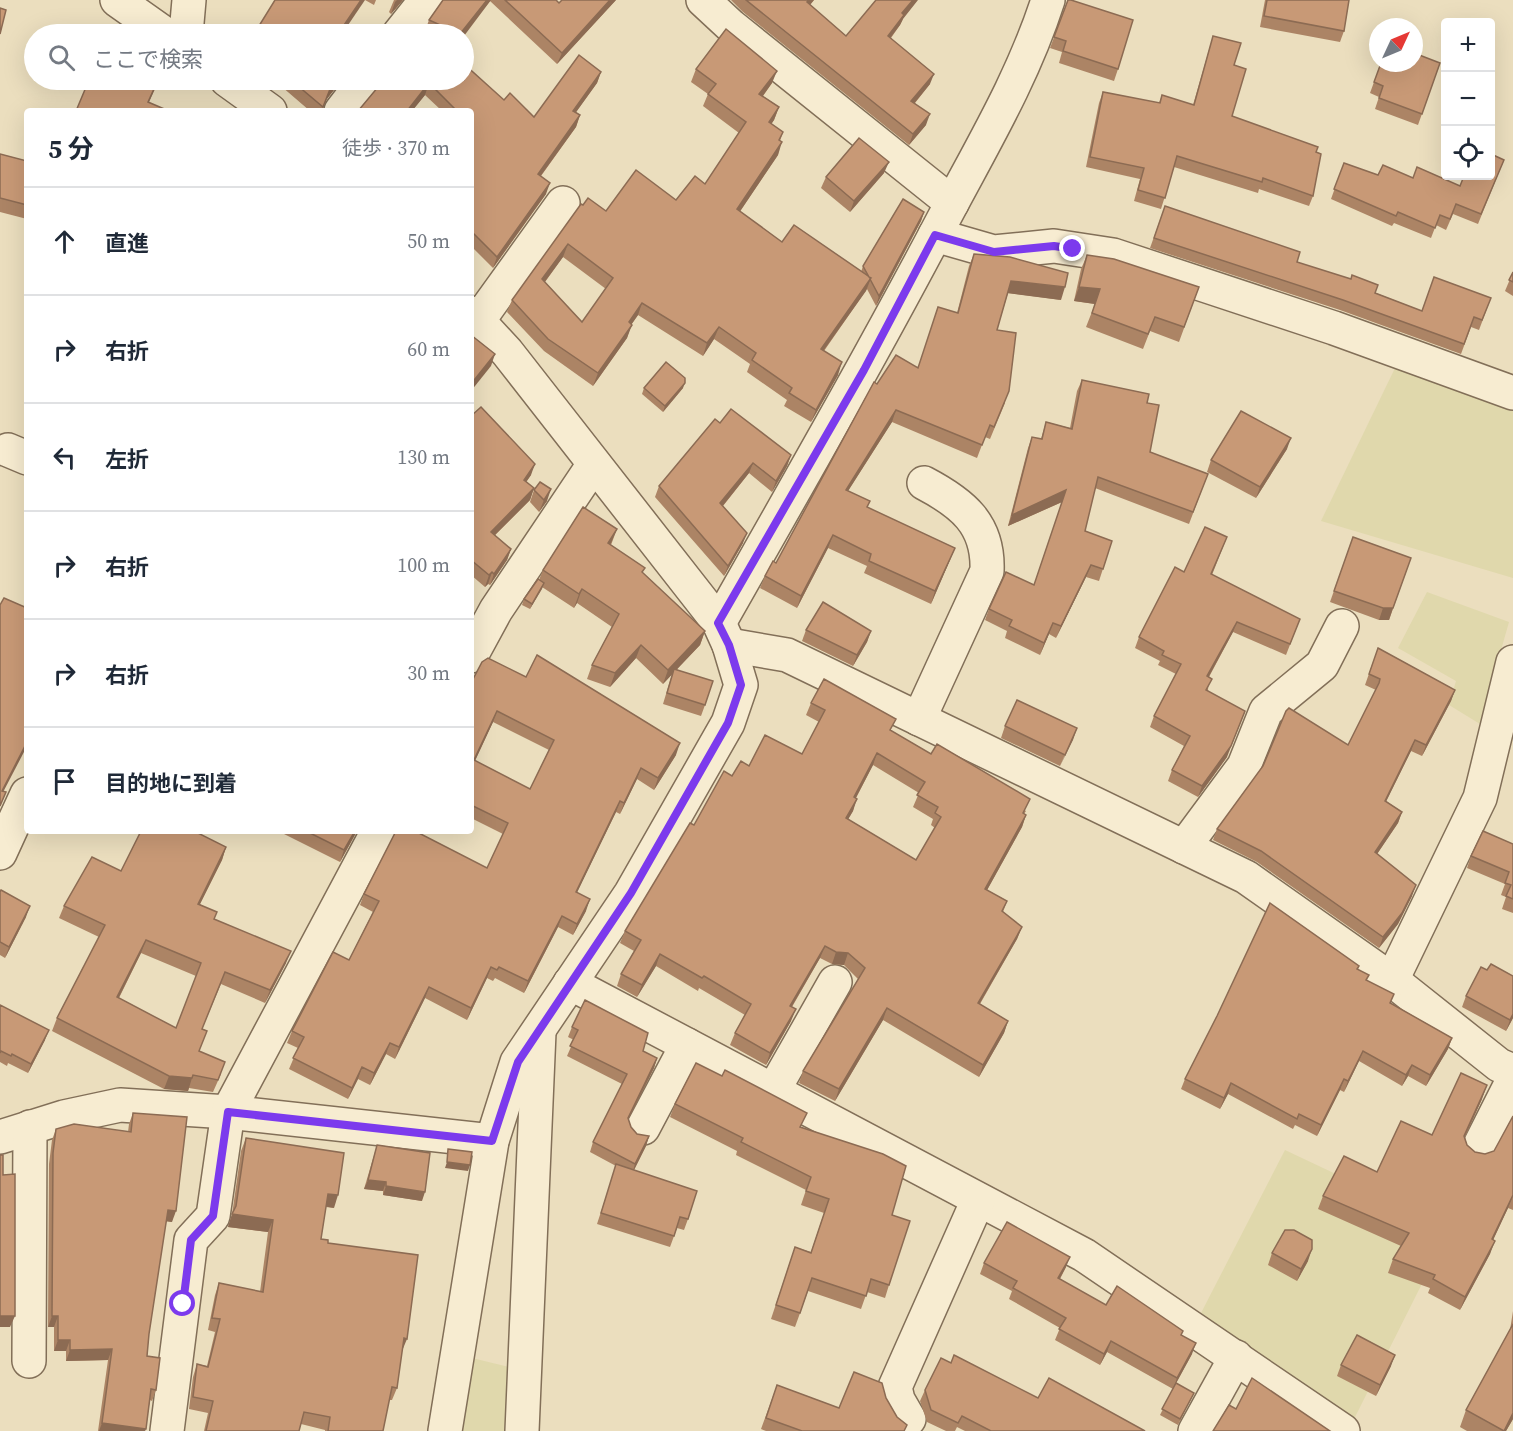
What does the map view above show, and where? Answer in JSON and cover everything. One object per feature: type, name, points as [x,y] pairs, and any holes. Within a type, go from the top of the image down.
[{"type":"street","points":[[117,0],[151,24]]},
{"type":"street","points":[[187,24],[189,0]]},
{"type":"street","points":[[407,24],[426,0]]},
{"type":"street","points":[[703,0],[731,26],[952,203]]},
{"type":"street","points":[[724,634],[952,203],[1000,118],[1048,0]]},
{"type":"street","points":[[241,90],[266,108]]},
{"type":"street","points":[[343,108],[357,90]]},
{"type":"street","points":[[445,1431],[492,1141],[518,1062],[631,893],[728,723],[741,685],[724,634],[507,352],[475,317],[563,203]]},
{"type":"street","points":[[935,235],[994,252],[1054,246],[1113,255],[1334,328],[1513,393]]},
{"type":"street","points":[[474,650],[496,610],[594,464]]},
{"type":"street","points":[[919,719],[987,571],[988,553],[970,514],[953,499],[924,483]]},
{"type":"street","points":[[1184,847],[1244,766],[1266,711],[1322,665],[1342,626]]},
{"type":"street","points":[[724,634],[787,656],[1246,877],[1392,980],[1499,1065],[1513,1071]]},
{"type":"street","points":[[1392,980],[1480,798],[1512,671]]},
{"type":"street","points":[[0,853],[24,801]]},
{"type":"street","points":[[167,1431],[191,1240],[213,1216],[228,1112],[376,834]]},
{"type":"street","points":[[773,1091],[835,982]]},
{"type":"street","points":[[570,983],[1084,1255],[1343,1431]]},
{"type":"street","points":[[522,1431],[539,1030]]},
{"type":"street","points":[[643,1128],[687,1045]]},
{"type":"street","points":[[1478,1149],[1513,1080]]},
{"type":"street","points":[[29,1361],[15,1132],[120,1105],[228,1112],[492,1141]]},
{"type":"street","points":[[909,1419],[898,1400],[896,1387],[978,1200]]},
{"type":"street","points":[[1195,1431],[1236,1357]]},
{"type":"shaded area","points":[[1396,366],[1513,405],[1513,578],[1321,521]]},
{"type":"shaded area","points":[[1427,592],[1509,622],[1480,724],[1449,705],[1456,681],[1398,648]]},
{"type":"shaded area","points":[[1285,1150],[1450,1228],[1351,1425],[1200,1315]]},
{"type":"shaded area","points":[[472,1358],[509,1367],[506,1431],[460,1431]]},
{"type":"building","points":[[275,0],[361,0],[345,24],[260,24]]},
{"type":"building","points":[[443,0],[487,0],[468,24],[438,24],[429,20]]},
{"type":"building","points":[[505,0],[556,0],[559,3],[562,0],[610,0],[562,53]]},
{"type":"building","points":[[746,0],[809,0],[807,2],[846,36],[876,0],[913,0],[888,36],[934,74],[911,101],[930,114],[913,134]]},
{"type":"building","points":[[1068,0],[1133,20],[1118,69],[1063,51],[1066,41],[1054,37]]},
{"type":"building","points":[[1267,0],[1349,0],[1344,31],[1264,16]]},
{"type":"building","points":[[0,8],[6,10],[0,34]]},
{"type":"building","points":[[726,29],[777,71],[759,94],[779,107],[769,122],[783,132],[779,140],[782,142],[737,209],[782,242],[794,225],[871,278],[821,349],[842,362],[816,410],[789,393],[792,388],[752,360],[756,353],[719,327],[707,343],[642,303],[629,322],[632,325],[598,373],[548,339],[512,300],[581,204],[583,205],[588,198],[606,211],[636,170],[676,200],[695,176],[705,184],[746,122],[708,94],[716,84],[696,69]],"holes":[[[568,244],[613,278],[582,322],[542,279]]]},
{"type":"building","points":[[1213,36],[1241,43],[1234,65],[1246,69],[1232,116],[1318,147],[1316,152],[1321,154],[1313,196],[1263,178],[1262,182],[1177,156],[1165,198],[1138,190],[1144,168],[1090,157],[1103,92],[1160,103],[1162,95],[1194,105]]},
{"type":"building","points":[[579,55],[601,72],[573,111],[580,115],[538,174],[550,183],[497,257],[474,234],[474,108],[454,108],[436,90],[474,90],[474,73],[504,100],[510,93],[534,117]]},
{"type":"building","points":[[1423,56],[1440,63],[1422,114],[1379,98],[1383,86],[1374,82],[1378,72],[1423,72]]},
{"type":"building","points":[[85,90],[153,90],[148,102],[162,108],[77,108]]},
{"type":"building","points":[[303,90],[330,90],[323,107]]},
{"type":"building","points":[[376,90],[424,90],[409,108],[360,108]]},
{"type":"building","points":[[859,138],[889,162],[854,201],[826,177]]},
{"type":"building","points":[[0,154],[24,160],[24,204],[0,198]]},
{"type":"building","points":[[1495,156],[1504,160],[1481,214],[1456,204],[1450,219],[1440,215],[1435,228],[1398,212],[1396,216],[1334,189],[1344,163],[1378,175],[1383,165],[1413,178],[1417,167],[1441,178],[1441,180],[1460,186],[1462,180],[1495,180]]},
{"type":"building","points":[[903,199],[924,212],[879,296],[863,266]]},
{"type":"building","points":[[1165,206],[1300,252],[1297,262],[1351,279],[1352,275],[1378,285],[1375,293],[1422,311],[1434,277],[1491,298],[1482,320],[1474,317],[1464,344],[1343,300],[1154,238]]},
{"type":"building","points":[[974,254],[1010,257],[1068,273],[1065,287],[1011,281],[997,330],[1016,333],[1009,391],[994,427],[990,425],[982,445],[896,410],[846,490],[870,501],[867,507],[955,548],[935,591],[869,561],[871,554],[833,535],[801,596],[765,576],[773,561],[776,563],[874,382],[877,384],[896,355],[918,368],[938,307],[958,313]]},
{"type":"building","points":[[1087,255],[1114,259],[1199,287],[1184,327],[1155,317],[1148,334],[1092,313],[1100,289],[1079,287]]},
{"type":"building","points":[[474,337],[495,354],[474,380]]},
{"type":"building","points":[[666,362],[685,378],[685,383],[665,406],[644,388]]},
{"type":"building","points":[[1082,380],[1149,394],[1147,403],[1159,405],[1150,452],[1208,474],[1193,512],[1098,477],[1085,531],[1112,541],[1103,569],[1091,565],[1061,626],[1053,623],[1044,643],[1009,626],[1012,620],[989,609],[1006,572],[1034,585],[1066,490],[1012,515],[1032,437],[1042,439],[1046,422],[1072,429]]},
{"type":"building","points":[[481,407],[535,464],[524,480],[534,488],[491,532],[511,549],[494,574],[492,572],[489,575],[474,562],[474,413]]},
{"type":"building","points":[[731,409],[791,455],[776,481],[753,463],[720,503],[747,533],[728,566],[659,486],[715,419],[720,423]]},
{"type":"building","points":[[1241,411],[1291,438],[1260,487],[1211,460]]},
{"type":"building","points":[[540,482],[551,489],[544,500],[534,490]]},
{"type":"building","points":[[583,507],[617,529],[608,543],[645,568],[642,572],[705,631],[668,670],[641,645],[615,673],[592,665],[619,614],[582,589],[579,594],[543,570]]},
{"type":"building","points":[[1205,527],[1227,537],[1211,574],[1300,619],[1290,644],[1237,622],[1207,676],[1212,679],[1206,690],[1245,711],[1231,746],[1202,786],[1172,770],[1190,736],[1154,716],[1181,664],[1162,655],[1164,651],[1139,637],[1175,567],[1184,572]]},
{"type":"building","points":[[1353,537],[1411,558],[1393,608],[1383,608],[1334,591]]},
{"type":"building","points":[[538,579],[544,583],[532,604],[524,599]]},
{"type":"building","points":[[4,598],[24,607],[24,748],[2,791],[6,792],[0,806],[0,605]]},
{"type":"building","points":[[823,602],[871,631],[857,655],[806,630]]},
{"type":"building","points":[[1378,648],[1455,690],[1426,745],[1415,740],[1385,801],[1402,812],[1375,852],[1416,885],[1402,913],[1383,937],[1261,851],[1217,829],[1263,766],[1289,708],[1348,745],[1379,683],[1380,679],[1369,674]]},
{"type":"building","points":[[537,655],[680,743],[658,778],[641,768],[624,803],[620,801],[576,892],[590,899],[577,924],[562,916],[528,981],[499,967],[497,970],[491,967],[471,1008],[429,987],[399,1047],[390,1043],[374,1073],[362,1067],[352,1088],[293,1058],[304,1037],[292,1031],[333,952],[349,960],[379,901],[364,894],[394,834],[421,834],[487,868],[508,823],[474,806],[474,760],[474,677],[482,662],[488,658],[526,677]],"holes":[[[497,711],[554,740],[530,789],[474,760]]]},
{"type":"building","points":[[674,669],[713,681],[705,705],[667,693]]},
{"type":"building","points":[[824,679],[896,719],[890,730],[931,754],[937,744],[1030,799],[1023,813],[1026,815],[985,889],[1007,901],[1002,911],[1022,927],[978,1003],[1008,1021],[983,1065],[887,1008],[839,1089],[803,1071],[865,968],[848,953],[836,952],[825,946],[790,1006],[796,1009],[770,1053],[735,1033],[751,1004],[704,976],[702,978],[660,954],[642,985],[621,974],[641,940],[625,931],[690,823],[694,825],[724,771],[732,776],[741,761],[749,766],[765,735],[802,754],[825,710],[811,703]],"holes":[[[877,753],[925,782],[917,795],[938,807],[935,813],[941,817],[916,860],[846,818],[857,799],[854,797]]]},
{"type":"building","points":[[1017,700],[1077,728],[1065,755],[1005,726]]},
{"type":"building","points":[[1483,831],[1513,844],[1513,899],[1506,896],[1511,885],[1505,883],[1509,872],[1471,856]]},
{"type":"building","points":[[140,834],[200,834],[226,847],[198,904],[217,912],[214,919],[291,951],[270,990],[225,972],[202,1029],[207,1031],[199,1051],[225,1062],[218,1080],[193,1075],[192,1078],[169,1076],[57,1018],[105,925],[64,906],[92,857],[121,871]],"holes":[[[146,940],[201,963],[176,1028],[117,997]]]},
{"type":"building","points":[[312,834],[353,834],[344,850]]},
{"type":"building","points":[[1,890],[30,906],[9,947],[0,942]]},
{"type":"building","points":[[1270,903],[1359,966],[1357,969],[1369,975],[1366,980],[1394,994],[1390,1003],[1452,1038],[1430,1075],[1412,1065],[1406,1075],[1363,1051],[1348,1081],[1344,1079],[1321,1125],[1299,1114],[1297,1119],[1231,1083],[1224,1098],[1185,1079]]},
{"type":"building","points":[[1491,964],[1513,976],[1513,1014],[1510,1020],[1466,996],[1481,967],[1487,970]]},
{"type":"building","points":[[585,1000],[648,1033],[643,1051],[657,1058],[628,1118],[637,1134],[649,1136],[635,1164],[593,1142],[627,1074],[570,1046],[578,1030],[572,1027]]},
{"type":"building","points":[[0,1005],[49,1030],[31,1064],[12,1054],[11,1056],[1,1051],[0,1053]]},
{"type":"building","points":[[696,1063],[722,1076],[725,1070],[807,1113],[800,1127],[883,1154],[906,1166],[892,1215],[910,1221],[889,1285],[871,1279],[866,1296],[812,1278],[800,1313],[776,1305],[795,1247],[811,1253],[829,1199],[806,1191],[811,1177],[741,1142],[743,1138],[675,1104]]},
{"type":"building","points":[[1461,1073],[1487,1085],[1464,1136],[1467,1145],[1475,1152],[1485,1154],[1494,1151],[1513,1116],[1513,1195],[1492,1239],[1495,1241],[1465,1297],[1433,1279],[1435,1275],[1393,1259],[1409,1233],[1323,1196],[1344,1156],[1377,1172],[1401,1121],[1432,1135]]},
{"type":"building","points":[[133,1113],[187,1117],[176,1211],[168,1210],[149,1334],[147,1356],[160,1358],[156,1390],[151,1389],[146,1429],[102,1423],[112,1349],[70,1350],[70,1340],[58,1340],[58,1316],[52,1316],[53,1153],[56,1129],[74,1124],[131,1132]]},
{"type":"building","points":[[246,1138],[344,1153],[338,1195],[328,1194],[321,1239],[328,1240],[328,1243],[418,1255],[407,1339],[404,1338],[397,1388],[392,1387],[383,1431],[328,1431],[330,1417],[304,1412],[299,1431],[206,1431],[213,1401],[193,1397],[197,1364],[208,1367],[220,1319],[212,1318],[219,1283],[263,1292],[273,1220],[232,1214],[236,1206]]},
{"type":"building","points":[[377,1145],[430,1153],[425,1192],[386,1186],[386,1182],[368,1180]]},
{"type":"building","points":[[448,1149],[472,1152],[470,1165],[447,1162]]},
{"type":"building","points":[[0,1155],[3,1155],[3,1175],[15,1174],[15,1316],[0,1316]]},
{"type":"building","points":[[616,1164],[697,1191],[688,1219],[680,1217],[674,1236],[601,1213]]},
{"type":"building","points":[[1007,1222],[1070,1257],[1058,1278],[1106,1305],[1117,1286],[1183,1331],[1181,1335],[1196,1343],[1177,1378],[1111,1341],[1104,1354],[1059,1329],[1066,1318],[1013,1288],[1017,1281],[984,1263]]},
{"type":"building","points":[[1285,1230],[1294,1230],[1312,1240],[1312,1249],[1301,1269],[1272,1253]]},
{"type":"building","points":[[1513,1324],[1513,1413],[1504,1431],[1466,1410]]},
{"type":"building","points":[[1357,1335],[1395,1355],[1380,1385],[1341,1365]]},
{"type":"building","points":[[954,1355],[1038,1398],[1049,1378],[1145,1431],[991,1431],[962,1416],[958,1423],[931,1410],[925,1390],[941,1358],[951,1363]]},
{"type":"building","points":[[854,1372],[882,1383],[886,1398],[897,1417],[907,1425],[904,1431],[802,1431],[766,1418],[777,1385],[839,1408]]},
{"type":"building","points":[[1252,1378],[1330,1431],[1213,1431],[1229,1405],[1236,1409]]},
{"type":"building","points":[[1176,1383],[1194,1393],[1180,1419],[1162,1409]]},
{"type":"route","points":[[183,1304],[191,1240],[213,1216],[228,1112],[492,1141],[518,1062],[631,893],[728,723],[741,685],[729,645],[718,623],[864,370],[935,235],[994,252],[1054,246],[1073,249]]}]
